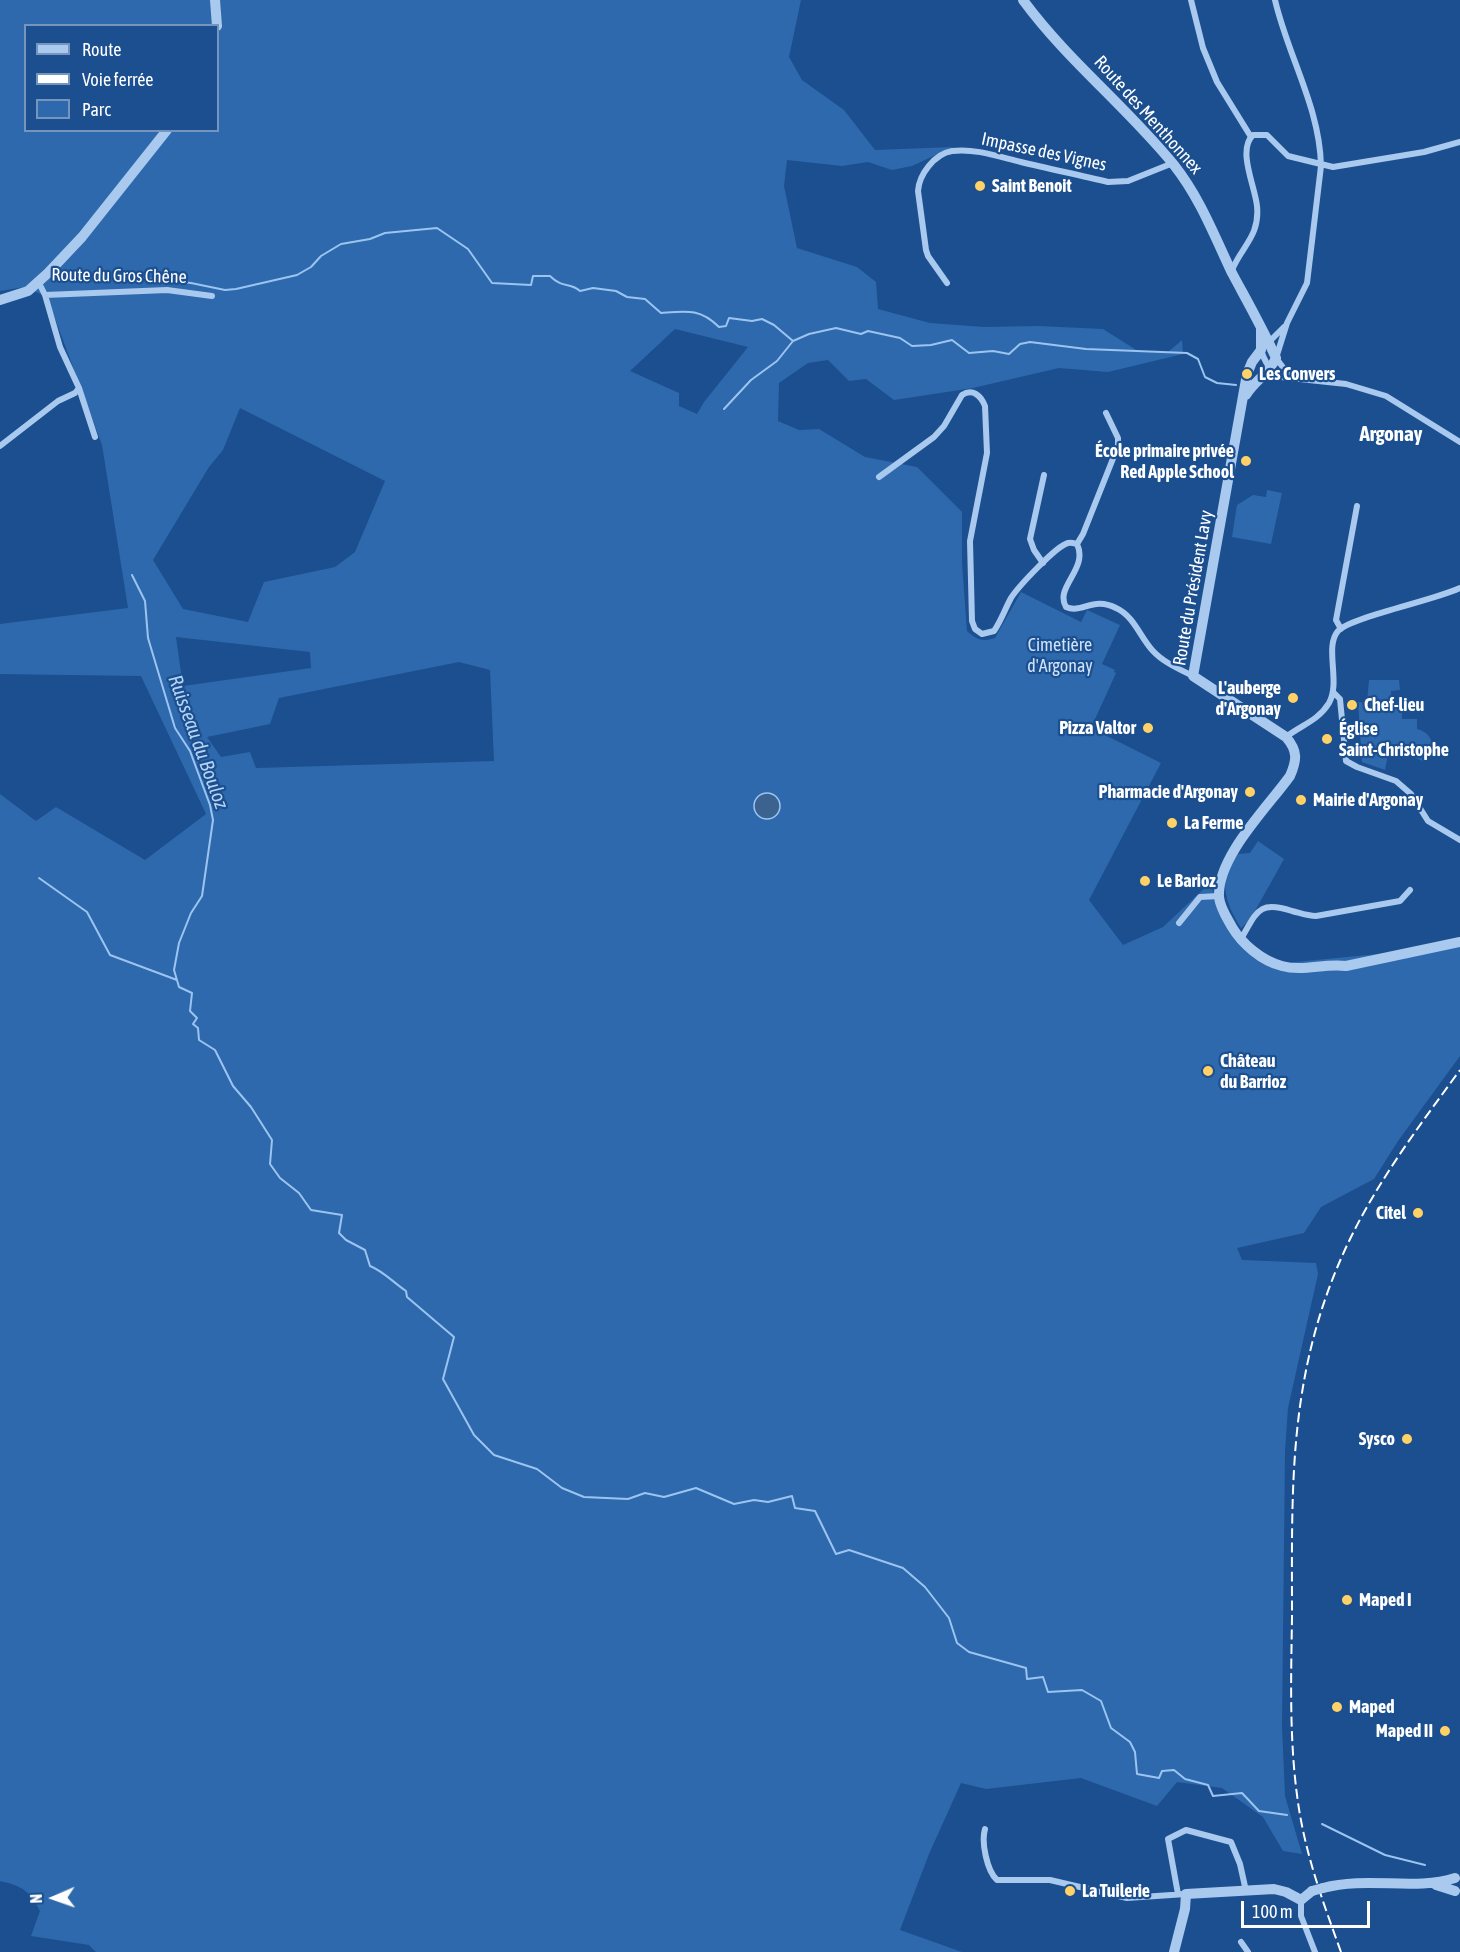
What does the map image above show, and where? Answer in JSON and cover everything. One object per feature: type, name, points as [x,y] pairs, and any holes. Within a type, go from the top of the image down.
[{"type":"street","points":[[215,0],[217,24]]},
{"type":"street","name":"Route des Menthonnex","points":[[1023,0],[1173,163],[1202,206],[1261,328],[1265,346],[1276,358]]},
{"type":"street","points":[[1191,0],[1203,48],[1217,82],[1251,137]]},
{"type":"street","name":"Route du Président Lavy","points":[[1243,401],[1256,381],[1271,370],[1287,323],[1306,283],[1322,166],[1317,131],[1309,102],[1275,0]]},
{"type":"street","points":[[38,281],[82,237],[165,132]]},
{"type":"street","points":[[1231,270],[1235,261],[1251,241],[1257,217],[1257,206],[1246,153],[1246,146],[1251,137],[1258,134],[1268,135],[1288,156],[1322,166],[1345,167],[1424,152],[1460,142]]},
{"type":"street","name":"Impasse des Vignes","points":[[947,283],[926,250],[918,191],[922,176],[933,161],[941,155],[951,151],[982,153],[1108,182],[1128,181],[1173,163]]},
{"type":"street","name":"Route du Gros Chêne","points":[[0,300],[28,291],[38,281],[45,295],[167,290],[212,296]]},
{"type":"street","points":[[45,295],[60,347],[79,388],[95,437]]},
{"type":"street","name":"Route du Président Lavy","points":[[1286,738],[1192,676],[1247,374],[1252,362],[1287,323]]},
{"type":"street","points":[[1265,346],[1264,358],[1271,370],[1281,377],[1346,384],[1386,396],[1460,442]]},
{"type":"street","points":[[1276,358],[1285,370],[1297,378]]},
{"type":"street","points":[[0,446],[58,401],[75,393],[79,388]]},
{"type":"street","points":[[879,477],[934,437],[966,392],[975,393],[983,400],[987,441],[985,464],[969,541],[972,621],[975,629],[982,634],[994,631],[1014,594],[1043,563],[1062,546],[1068,543],[1077,544]]},
{"type":"street","points":[[1077,544],[1118,446],[1118,438],[1106,412]]},
{"type":"street","points":[[1043,563],[1030,539],[1044,475]]},
{"type":"street","points":[[1341,629],[1336,620],[1357,506]]},
{"type":"street","points":[[1077,544],[1080,558],[1063,598],[1066,607],[1077,608],[1095,602],[1118,608],[1129,617],[1161,659],[1192,676]]},
{"type":"street","points":[[1460,588],[1341,629],[1337,633],[1333,642],[1333,692],[1329,702],[1316,720],[1286,738],[1294,746],[1295,765],[1290,776],[1230,856],[1222,874],[1219,896],[1224,914],[1241,939],[1267,960],[1283,966],[1304,969],[1335,964],[1355,964],[1460,942]]},
{"type":"street","points":[[1333,692],[1340,699],[1346,761],[1396,781],[1411,794],[1428,821],[1460,840]]},
{"type":"street","points":[[1241,939],[1257,914],[1268,906],[1316,916],[1400,901],[1410,890]]},
{"type":"street","points":[[1179,923],[1200,897],[1219,896]]},
{"type":"street","points":[[985,1829],[983,1835],[985,1851],[992,1874],[997,1880],[1050,1880],[1127,1898],[1279,1890],[1301,1900]]},
{"type":"street","points":[[1174,1952],[1185,1909],[1168,1843],[1170,1836],[1186,1830],[1231,1842],[1240,1864],[1246,1891]]},
{"type":"street","points":[[1301,1900],[1312,1891],[1358,1882],[1427,1883],[1458,1876]]},
{"type":"street","points":[[1458,1876],[1454,1884],[1458,1895]]},
{"type":"street","points":[[1427,1883],[1458,1895]]},
{"type":"street","points":[[1301,1900],[1301,1916],[1315,1952]]},
{"type":"street","points":[[1241,1942],[1248,1952]]},
{"type":"green space","name":"Cimetière d'Argonay","points":[[0,0],[801,0],[789,57],[802,80],[844,110],[875,150],[953,147],[912,166],[892,170],[868,162],[842,166],[787,160],[784,186],[797,248],[857,267],[876,282],[878,309],[930,323],[984,327],[1038,326],[1103,329],[1138,351],[1168,352],[1182,340],[1183,354],[1108,372],[1059,368],[973,388],[894,400],[866,379],[849,381],[828,360],[808,363],[779,383],[778,421],[799,430],[819,429],[865,457],[917,467],[962,512],[962,563],[967,631],[974,636],[983,640],[995,638],[1021,592],[1081,622],[1087,610],[1120,625],[1102,664],[1115,670],[1116,673],[1091,728],[1161,763],[1089,900],[1123,945],[1163,927],[1210,883],[1231,930],[1275,964],[1460,946],[1460,1056],[1398,1141],[1374,1179],[1321,1207],[1304,1233],[1237,1248],[1242,1260],[1316,1263],[1318,1274],[1288,1408],[1285,1451],[1282,1726],[1285,1796],[1302,1854],[1283,1851],[1263,1817],[1222,1788],[1177,1782],[1157,1806],[1081,1778],[986,1789],[961,1783],[929,1854],[900,1930],[962,1952],[96,1952],[89,1945],[31,1936],[40,1911],[24,1890],[0,1881],[0,794],[36,821],[56,807],[145,860],[206,814],[141,676],[0,674],[0,624],[128,608],[102,445],[47,297],[25,287],[0,291]],"holes":[[[675,329],[748,347],[697,414],[679,406],[679,393],[630,371]],[[240,408],[385,481],[355,552],[335,567],[264,582],[248,622],[183,609],[153,560],[209,467],[223,450]],[[176,637],[310,652],[311,668],[183,686]],[[459,662],[490,670],[494,761],[256,768],[250,752],[221,757],[207,737],[270,724],[279,698]]]},
{"type":"green space","points":[[1267,490],[1282,493],[1271,544],[1232,537],[1237,505],[1253,495],[1266,497]]},
{"type":"green space","points":[[1369,680],[1399,680],[1400,690],[1391,691],[1392,707],[1402,707],[1402,719],[1417,719],[1417,729],[1430,738],[1432,748],[1424,762],[1390,745],[1385,770],[1362,762],[1358,702],[1367,703]]},
{"type":"green space","points":[[1258,841],[1284,859],[1250,920],[1241,928],[1227,900],[1227,873],[1238,854],[1250,853]]},
{"type":"shaded area","points":[[767,793],[777,796],[780,806],[777,816],[767,819],[757,816],[754,806],[757,796]]},
{"type":"waterway","points":[[132,277],[191,283],[225,290],[236,289],[297,275],[341,244],[370,239],[385,233],[437,228],[468,249],[492,283],[531,285],[533,276],[550,276],[559,283],[580,291],[593,288],[616,291],[627,297],[645,299],[661,313],[692,312],[699,314],[719,327],[726,326],[729,318],[752,321],[762,319],[774,325],[793,341],[809,334],[836,328],[861,334],[868,331],[900,338],[912,346],[931,345],[952,340],[969,353],[993,351],[1009,354],[1020,344],[1030,342],[1086,349],[1187,353],[1198,359],[1205,377],[1217,383],[1236,385]]},
{"type":"waterway","points":[[724,409],[751,380],[777,361],[793,341]]},
{"type":"waterway","name":"Ruisseau du Bouloz","points":[[132,575],[145,601],[148,638],[175,728],[190,751],[210,805],[213,820],[202,896],[191,913],[179,943],[174,970],[179,987],[192,993],[190,1011],[197,1018],[193,1024],[198,1028],[199,1040],[215,1050],[233,1086],[251,1107],[272,1140],[270,1164],[280,1178],[299,1193],[311,1210],[342,1215],[339,1233],[346,1240],[365,1250],[370,1266],[406,1291],[407,1297],[454,1337],[443,1379],[474,1435],[494,1455],[537,1469],[562,1488],[584,1497],[628,1499],[645,1493],[664,1497],[696,1488],[734,1504],[754,1500],[768,1502],[792,1496],[795,1508],[815,1511],[836,1554],[849,1550],[903,1568],[925,1587],[949,1618],[957,1643],[969,1652],[1026,1668],[1027,1679],[1043,1677],[1048,1692],[1082,1690],[1101,1701],[1111,1728],[1130,1742],[1135,1752],[1137,1774],[1159,1778],[1162,1771],[1174,1770],[1185,1779],[1208,1785],[1213,1796],[1242,1793],[1259,1811],[1287,1815]]},
{"type":"waterway","points":[[39,878],[87,912],[110,955],[177,980]]},
{"type":"waterway","name":"Ruisseau du Bouloz","points":[[1322,1824],[1385,1855],[1425,1865]]},
{"type":"railway","points":[[1341,1952],[1311,1864],[1299,1809],[1292,1737],[1293,1483],[1301,1398],[1309,1355],[1321,1312],[1349,1241],[1392,1165],[1460,1070]]},
{"type":"place","name":"Saint Benoit","points":[[980,186]]},
{"type":"place","name":"Les Convers","points":[[1247,374]]},
{"type":"place","name":"École primaire privée Red Apple School","points":[[1246,461]]},
{"type":"place","name":"L'auberge d'Argonay","points":[[1293,698]]},
{"type":"place","name":"Chef-lieu","points":[[1352,705]]},
{"type":"place","name":"Pizza Valtor","points":[[1148,728]]},
{"type":"place","name":"Église Saint-Christophe","points":[[1327,739]]},
{"type":"place","name":"Pharmacie d'Argonay","points":[[1250,792]]},
{"type":"place","name":"Mairie d'Argonay","points":[[1301,800]]},
{"type":"place","name":"La Ferme","points":[[1172,823]]},
{"type":"place","name":"Le Barioz","points":[[1145,881]]},
{"type":"place","name":"Château du Barrioz","points":[[1208,1071]]},
{"type":"place","name":"Citel","points":[[1418,1213]]},
{"type":"place","name":"Sysco","points":[[1407,1439]]},
{"type":"place","name":"Maped I","points":[[1347,1600]]},
{"type":"place","name":"Maped","points":[[1337,1707]]},
{"type":"place","name":"Maped II","points":[[1445,1731]]},
{"type":"place","name":"La Tuilerie","points":[[1070,1891]]},
{"type":"district","name":"Argonay","points":[[1391,434]]}]
